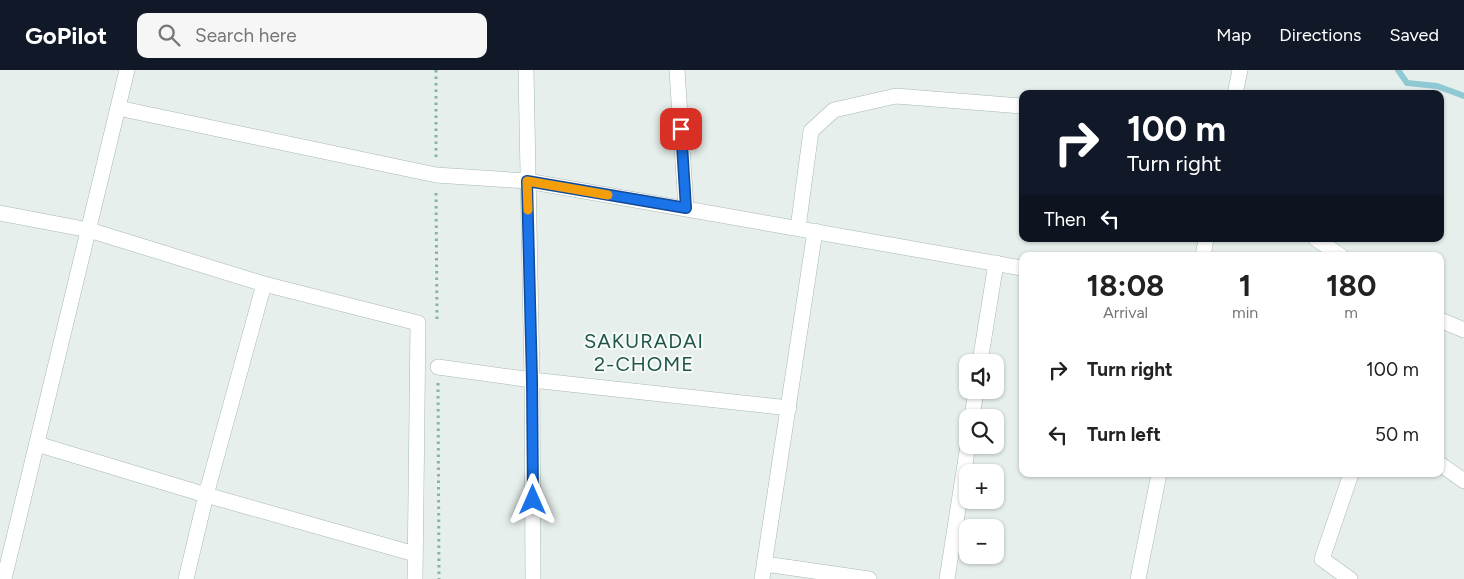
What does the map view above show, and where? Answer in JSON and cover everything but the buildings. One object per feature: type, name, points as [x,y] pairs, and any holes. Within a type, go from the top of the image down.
[{"type":"street","points":[[4,579],[127,70]]},
{"type":"street","points":[[526,70],[532,380],[533,579]]},
{"type":"street","points":[[677,70],[686,208]]},
{"type":"street","points":[[1236,90],[1240,70]]},
{"type":"street","points":[[798,228],[810,131],[834,110],[896,96],[1019,106]]},
{"type":"street","points":[[118,108],[436,176],[527,181],[1019,267]]},
{"type":"street","points":[[0,213],[89,230],[264,284],[418,322],[415,579]]},
{"type":"street","points":[[815,231],[764,572],[869,579]]},
{"type":"street","points":[[1320,242],[1335,252]]},
{"type":"street","points":[[981,354],[996,263]]},
{"type":"street","points":[[186,579],[206,495],[264,284]]},
{"type":"street","points":[[1444,322],[1464,330]]},
{"type":"street","points":[[438,367],[532,380],[789,408]]},
{"type":"street","points":[[37,444],[206,495],[415,554]]},
{"type":"street","points":[[947,579],[967,454]]},
{"type":"street","points":[[1444,467],[1464,481]]},
{"type":"street","points":[[1138,579],[1158,477]]},
{"type":"street","points":[[1350,477],[1322,559],[1350,579]]},
{"type":"waterway","points":[[1398,70],[1407,83],[1437,86],[1464,96]]},
{"type":"slow traffic","points":[[528,210],[527,181],[608,195]]},
{"type":"district","name":"SAKURADAI 2-CHOME","points":[[644,352]]},
{"type":"route","points":[[533,500],[527,181],[686,208],[681,129]]}]
